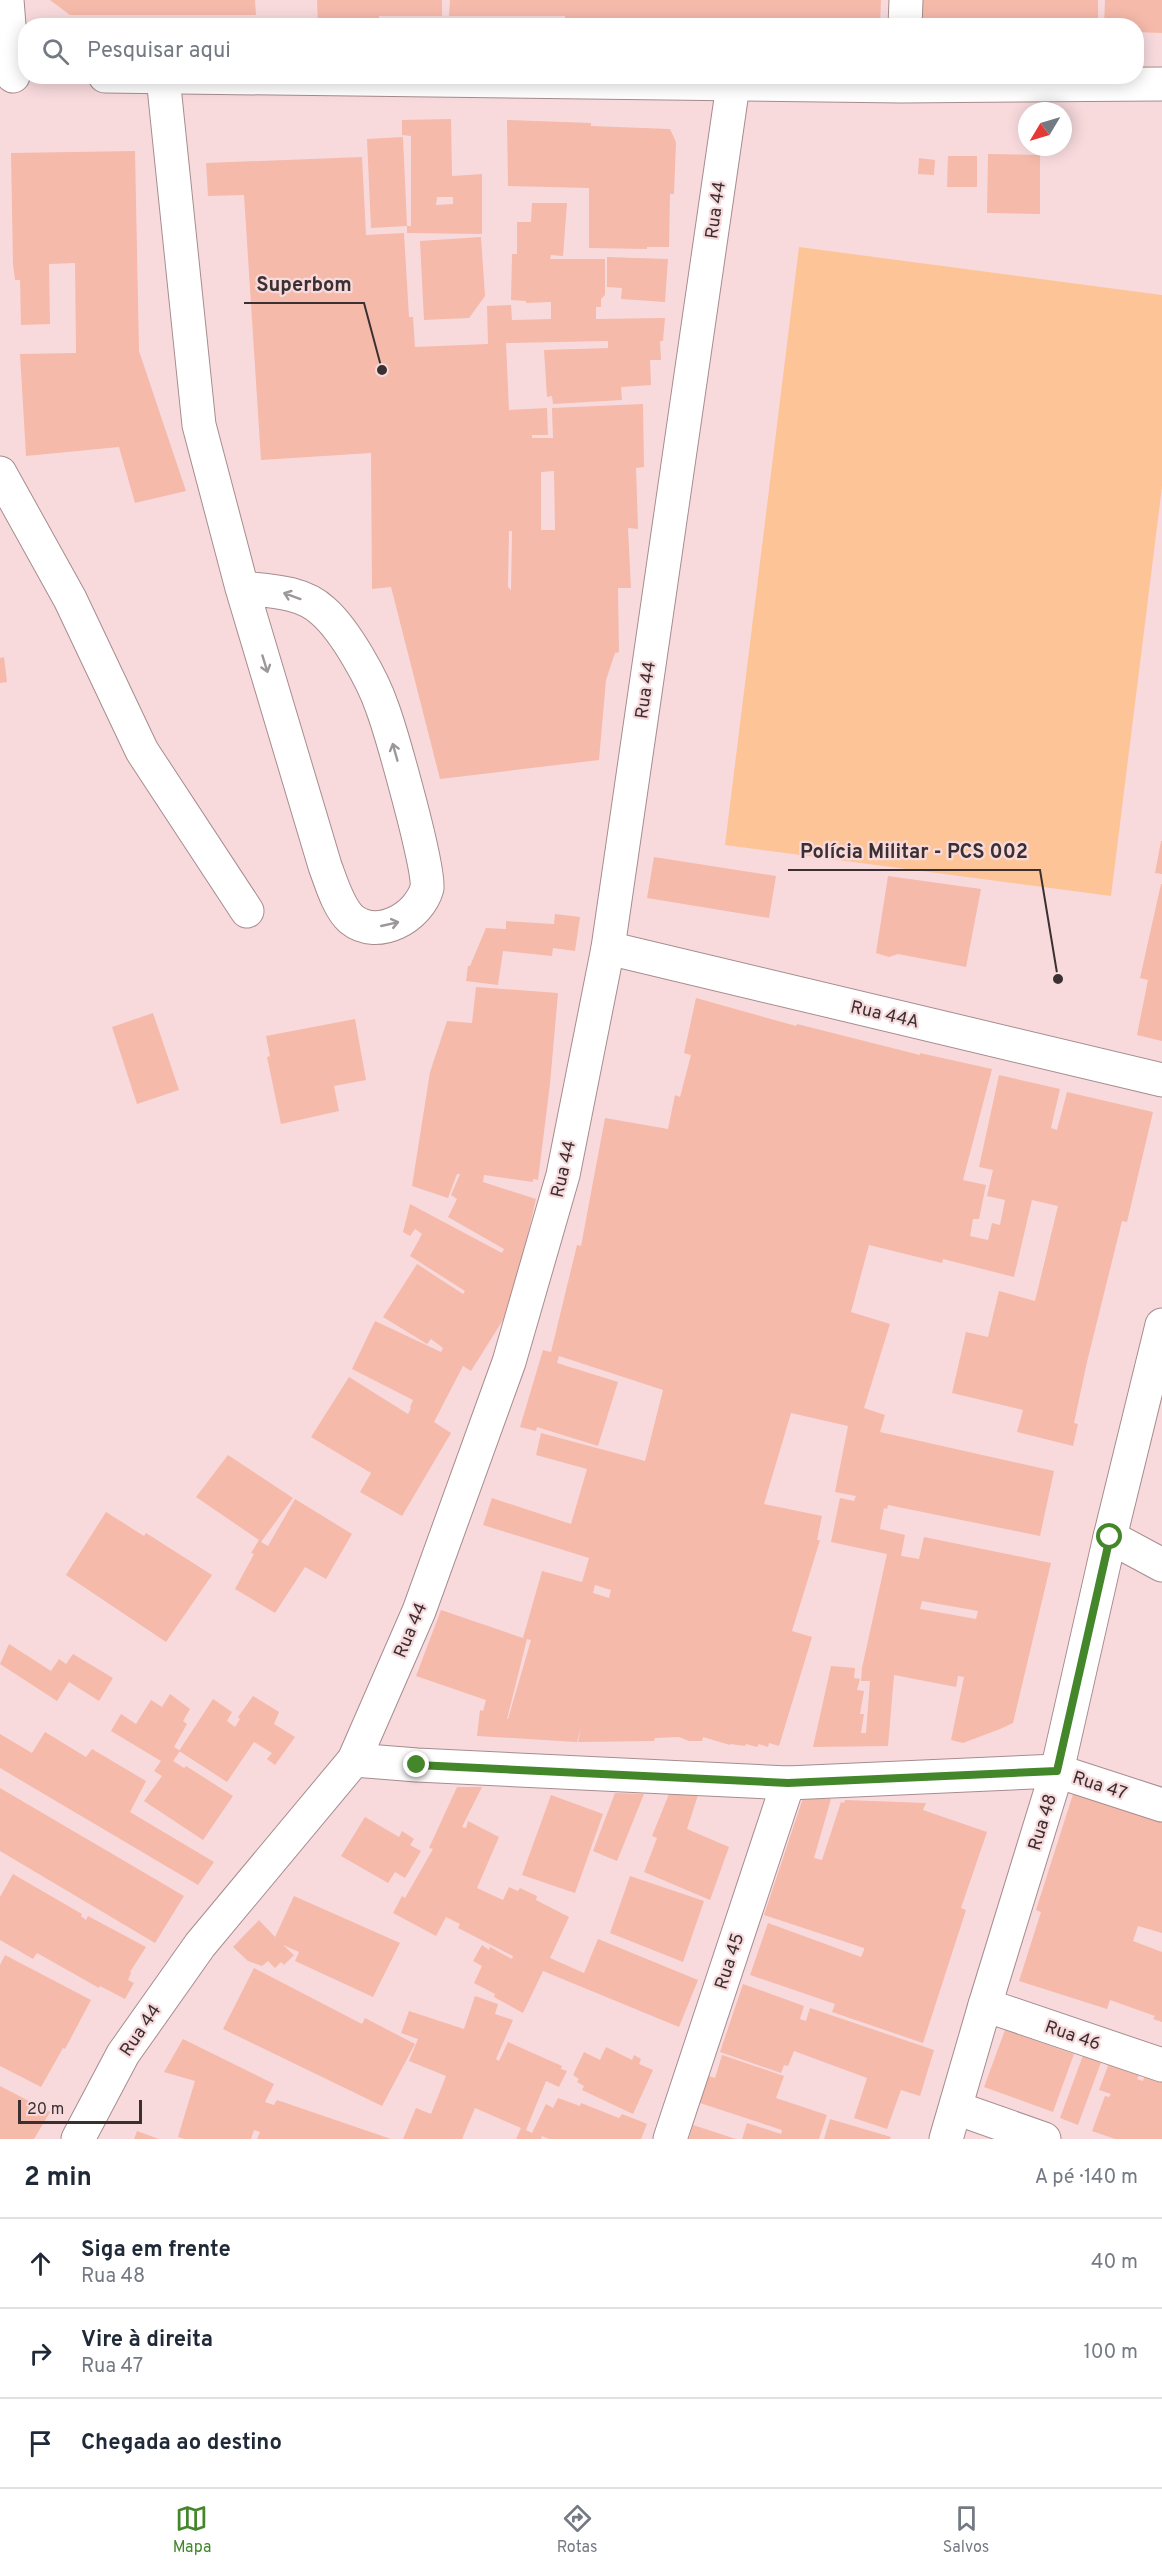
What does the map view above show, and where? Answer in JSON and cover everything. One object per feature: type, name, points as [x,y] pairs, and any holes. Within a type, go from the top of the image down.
[{"type":"street","points":[[7,0],[13,76]]},
{"type":"street","points":[[905,18],[906,0]]},
{"type":"street","points":[[164,84],[199,425],[242,588],[325,866],[338,898],[351,919],[372,928],[399,922],[418,907],[428,886],[415,824],[382,706],[349,642],[322,610],[289,593],[242,588]]},
{"type":"street","points":[[662,84],[775,84]]},
{"type":"street","points":[[1144,84],[1162,84]]},
{"type":"street","name":"Rua 44","points":[[78,2139],[123,2054],[200,1945],[354,1760],[419,1611],[509,1362],[563,1175],[608,948],[733,85]]},
{"type":"street","points":[[0,473],[70,599],[142,751],[247,910]]},
{"type":"street","name":"Rua 44A","points":[[608,948],[1162,1080]]},
{"type":"street","name":"Rua 48","points":[[946,2139],[1057,1771],[1110,1537],[1162,1325]]},
{"type":"street","points":[[1110,1537],[1162,1565]]},
{"type":"street","name":"Rua 47","points":[[354,1760],[788,1783],[1057,1771],[1162,1805]]},
{"type":"street","name":"Rua 45","points":[[670,2139],[788,1783]]},
{"type":"street","name":"Rua 46","points":[[985,2005],[1162,2065]]},
{"type":"street","points":[[956,2108],[1044,2139]]},
{"type":"shaded area","points":[[799,247],[1162,295],[1162,487],[1111,896],[725,845]]},
{"type":"building","points":[[50,0],[255,0],[256,15],[70,15]]},
{"type":"building","points":[[317,0],[442,0],[442,16],[318,18]]},
{"type":"building","points":[[450,0],[881,0],[880,18],[449,16]]},
{"type":"building","points":[[923,0],[1098,0],[1098,18],[922,18]]},
{"type":"building","points":[[1105,0],[1162,0],[1162,33],[1144,32],[1144,18],[1104,18]]},
{"type":"building","points":[[451,119],[452,176],[482,174],[482,234],[407,233],[407,226],[411,226],[411,136],[402,135],[402,120]],"holes":[[[437,197],[453,197],[453,204],[436,205]]]},
{"type":"building","points":[[507,120],[670,129],[676,142],[674,194],[670,194],[669,247],[589,248],[589,188],[508,186]]},
{"type":"building","points":[[403,137],[407,226],[371,228],[367,139]]},
{"type":"building","points":[[135,151],[139,351],[186,491],[135,503],[119,447],[26,456],[20,354],[76,353],[75,263],[49,264],[50,324],[21,325],[20,280],[15,280],[13,264],[11,153]]},
{"type":"building","points":[[988,154],[1040,156],[1040,214],[987,213]]},
{"type":"building","points":[[948,156],[977,156],[977,187],[947,187]]},
{"type":"building","points":[[362,157],[366,235],[404,233],[409,317],[413,317],[415,347],[488,344],[487,306],[511,305],[512,320],[551,319],[551,302],[526,303],[526,301],[511,300],[512,254],[517,254],[517,222],[531,222],[532,203],[567,203],[563,256],[551,255],[550,259],[605,259],[605,295],[601,299],[601,307],[596,307],[596,319],[665,318],[663,341],[660,341],[661,360],[650,360],[651,385],[621,387],[622,400],[553,404],[552,396],[547,397],[544,350],[608,348],[608,341],[506,343],[509,410],[547,408],[548,435],[532,435],[532,438],[553,438],[552,408],[643,404],[644,467],[636,468],[638,529],[628,528],[631,588],[618,588],[619,652],[615,653],[606,680],[599,760],[440,779],[391,587],[372,589],[371,453],[261,460],[244,195],[208,196],[206,163]],"holes":[[[554,471],[555,530],[541,530],[541,472]],[[509,531],[512,531],[511,590],[508,587]]]},
{"type":"building","points":[[919,158],[935,160],[934,175],[918,174]]},
{"type":"building","points":[[481,237],[485,296],[469,318],[424,320],[420,241]]},
{"type":"building","points":[[607,257],[668,259],[665,302],[621,299],[622,288],[607,287]]},
{"type":"building","points":[[4,657],[7,682],[0,683],[0,658]]},
{"type":"building","points":[[1162,841],[1162,874],[1155,873]]},
{"type":"building","points":[[654,857],[776,876],[769,918],[647,898]]},
{"type":"building","points":[[888,876],[981,889],[966,967],[898,954],[889,957],[876,953]]},
{"type":"building","points":[[1161,884],[1162,1041],[1137,1035],[1148,980],[1140,978]]},
{"type":"building","points":[[555,914],[580,917],[575,951],[553,948],[552,956],[503,951],[498,985],[466,981],[468,966],[470,966],[486,928],[506,929],[506,921],[554,924]]},
{"type":"building","points":[[476,987],[558,993],[538,1180],[533,1179],[533,1182],[484,1175],[483,1182],[536,1199],[521,1264],[503,1320],[471,1371],[463,1366],[434,1422],[451,1433],[402,1516],[360,1492],[371,1473],[311,1437],[349,1377],[408,1414],[413,1400],[352,1369],[375,1321],[441,1352],[443,1348],[431,1339],[427,1344],[383,1317],[417,1264],[463,1294],[465,1291],[410,1256],[422,1234],[415,1229],[410,1236],[403,1232],[410,1204],[502,1253],[504,1249],[448,1217],[457,1199],[451,1195],[460,1174],[457,1174],[448,1198],[412,1186],[430,1072],[447,1021],[472,1023]]},
{"type":"building","points":[[696,998],[796,1026],[797,1024],[920,1055],[920,1053],[992,1069],[963,1180],[986,1185],[979,1219],[973,1219],[970,1236],[988,1240],[992,1223],[1000,1225],[1005,1200],[987,1196],[993,1170],[979,1167],[999,1075],[1060,1089],[1051,1128],[1057,1130],[1067,1092],[1153,1112],[1127,1222],[1122,1221],[1087,1362],[1074,1423],[1078,1424],[1073,1446],[1017,1432],[1023,1410],[952,1393],[966,1332],[988,1337],[999,1291],[1035,1301],[1058,1206],[1032,1200],[1014,1277],[943,1259],[942,1263],[869,1245],[851,1312],[890,1324],[864,1408],[885,1415],[880,1432],[1054,1471],[1040,1536],[888,1505],[887,1509],[884,1508],[880,1529],[905,1535],[901,1556],[919,1559],[924,1537],[1051,1563],[1013,1723],[963,1743],[951,1740],[964,1677],[958,1676],[956,1687],[894,1675],[888,1746],[813,1747],[831,1666],[855,1668],[854,1678],[860,1679],[857,1690],[864,1691],[860,1714],[864,1714],[861,1733],[866,1733],[870,1681],[861,1681],[862,1668],[887,1554],[831,1542],[840,1498],[854,1501],[856,1496],[835,1492],[848,1426],[791,1413],[764,1504],[822,1516],[817,1540],[820,1540],[792,1631],[812,1637],[779,1746],[769,1743],[768,1747],[759,1744],[757,1747],[746,1744],[745,1746],[730,1745],[703,1737],[702,1741],[689,1741],[679,1737],[655,1738],[654,1741],[578,1742],[581,1727],[577,1742],[477,1736],[480,1710],[483,1711],[486,1700],[416,1676],[441,1610],[523,1638],[542,1571],[582,1582],[589,1558],[483,1525],[492,1498],[571,1524],[587,1469],[536,1455],[541,1433],[645,1461],[663,1390],[559,1356],[557,1363],[618,1382],[598,1446],[537,1427],[536,1431],[520,1427],[543,1350],[551,1352],[577,1245],[581,1246],[605,1118],[668,1129],[675,1095],[680,1097],[691,1055],[684,1053]],"holes":[[[595,1585],[611,1590],[609,1598],[593,1593]],[[922,1601],[978,1611],[976,1619],[920,1609]],[[527,1639],[531,1640],[508,1719]]]},
{"type":"building","points":[[153,1013],[179,1090],[137,1104],[112,1027]]},
{"type":"building","points":[[355,1019],[366,1080],[334,1086],[339,1111],[281,1124],[267,1057],[270,1056],[266,1036]]},
{"type":"building","points":[[228,1455],[293,1498],[261,1542],[268,1546],[295,1499],[352,1534],[326,1579],[305,1567],[275,1613],[235,1589],[259,1540],[196,1497]]},
{"type":"building","points":[[106,1512],[144,1536],[146,1533],[212,1575],[166,1642],[66,1575]]},
{"type":"building","points":[[9,1644],[51,1671],[59,1659],[66,1664],[73,1654],[113,1678],[99,1701],[69,1682],[57,1701],[0,1664]]},
{"type":"building","points":[[170,1694],[190,1709],[183,1721],[187,1724],[174,1747],[180,1751],[173,1761],[184,1768],[186,1766],[233,1796],[203,1840],[144,1801],[162,1776],[154,1771],[161,1761],[111,1731],[121,1714],[136,1724],[151,1700],[162,1707]]},
{"type":"building","points":[[253,1696],[279,1712],[274,1724],[295,1737],[275,1765],[267,1759],[272,1753],[254,1742],[227,1782],[179,1751],[213,1699],[232,1712],[227,1721],[235,1727],[240,1719],[238,1717]]},
{"type":"building","points":[[45,1732],[86,1757],[92,1749],[146,1781],[130,1812],[214,1862],[198,1885],[0,1768],[0,1734],[32,1753]]},
{"type":"building","points":[[457,1787],[482,1787],[462,1827],[466,1828],[468,1821],[499,1837],[477,1888],[503,1900],[509,1887],[518,1891],[520,1888],[537,1896],[536,1900],[569,1917],[550,1958],[584,1973],[598,1939],[698,1980],[679,2027],[543,1971],[523,2013],[474,1983],[482,1966],[473,1961],[482,1945],[512,1959],[513,1956],[458,1928],[460,1924],[446,1917],[436,1936],[393,1913],[402,1896],[405,1898],[433,1849],[429,1848]]},
{"type":"building","points":[[0,1788],[184,1896],[155,1943],[0,1851]]},
{"type":"building","points":[[1074,1791],[1162,1821],[1162,1933],[1138,1926],[1133,1941],[1162,1952],[1162,2022],[1153,2019],[1155,2016],[1110,2000],[1107,2009],[1019,1981],[1041,1912],[1036,1910]]},
{"type":"building","points":[[615,1793],[644,1794],[617,1861],[593,1851]]},
{"type":"building","points":[[669,1794],[698,1795],[687,1829],[729,1847],[710,1900],[644,1872],[657,1838],[652,1836]]},
{"type":"building","points":[[551,1795],[603,1814],[575,1893],[522,1875]]},
{"type":"building","points":[[803,1798],[831,1799],[814,1858],[822,1860],[841,1802],[844,1803],[845,1800],[926,1803],[923,1810],[987,1832],[961,1908],[966,1910],[923,2043],[832,2012],[835,2004],[750,1975],[768,1923],[861,1957],[864,1950],[864,1948],[764,1915]]},
{"type":"building","points":[[365,1817],[399,1837],[402,1831],[414,1839],[410,1845],[421,1851],[405,1878],[395,1872],[388,1883],[341,1856]]},
{"type":"building","points":[[13,1874],[82,1914],[81,1916],[86,1920],[88,1916],[146,1947],[130,1972],[128,1980],[134,1983],[125,1999],[100,1986],[99,1988],[37,1953],[33,1959],[0,1940],[0,1897]]},
{"type":"building","points":[[630,1876],[704,1901],[683,1962],[610,1933]]},
{"type":"building","points":[[294,1896],[400,1943],[373,1997],[295,1961],[299,1952],[283,1945],[294,1955],[284,1965],[281,1962],[275,1968],[268,1961],[262,1966],[248,1961],[233,1947],[259,1920],[275,1937]]},
{"type":"building","points":[[5,1955],[91,2000],[65,2049],[63,2048],[41,2087],[0,2066],[0,1965]]},
{"type":"building","points":[[254,1968],[362,2024],[365,2018],[415,2044],[382,2106],[223,2029]]},
{"type":"building","points":[[743,1984],[804,2006],[800,2019],[806,2021],[810,2008],[934,2050],[920,2096],[901,2090],[887,2129],[854,2118],[867,2078],[794,2051],[788,2066],[784,2065],[781,2073],[720,2052]]},
{"type":"building","points":[[475,1996],[498,2004],[495,2014],[513,2020],[496,2059],[499,2061],[508,2042],[562,2066],[561,2069],[567,2071],[559,2087],[546,2081],[526,2130],[532,2133],[546,2104],[553,2108],[558,2098],[580,2106],[581,2103],[619,2118],[622,2114],[645,2123],[647,2124],[641,2139],[549,2139],[542,2136],[541,2139],[516,2139],[521,2128],[475,2108],[462,2139],[403,2139],[416,2108],[431,2114],[446,2076],[409,2061],[418,2039],[401,2033],[409,2011],[464,2029]]},
{"type":"building","points":[[1005,2030],[1074,2054],[1053,2112],[984,2087]]},
{"type":"building","points":[[183,2039],[274,2084],[265,2102],[274,2105],[277,2100],[391,2139],[257,2139],[260,2132],[254,2130],[251,2139],[185,2139],[178,2137],[195,2081],[164,2072]]},
{"type":"building","points":[[606,2047],[632,2060],[634,2055],[641,2059],[639,2064],[653,2070],[633,2114],[582,2090],[584,2086],[577,2082],[579,2079],[573,2075],[584,2052],[600,2060]]},
{"type":"building","points":[[1085,2050],[1103,2057],[1078,2125],[1060,2118]]},
{"type":"building","points":[[722,2055],[784,2076],[776,2098],[827,2115],[819,2139],[742,2139],[747,2123],[781,2134],[782,2130],[700,2103],[709,2076],[715,2078]]},
{"type":"building","points":[[1109,2063],[1140,2073],[1137,2079],[1143,2081],[1147,2069],[1162,2075],[1162,2139],[1115,2139],[1092,2131],[1105,2096],[1109,2097],[1111,2094],[1099,2090]]},
{"type":"building","points":[[0,2086],[50,2112],[34,2139],[0,2139]]},
{"type":"building","points":[[830,2119],[891,2137],[890,2139],[824,2139]]},
{"type":"building","points":[[693,2125],[736,2139],[689,2139]]},
{"type":"building","points":[[137,2131],[159,2139],[134,2139]]},
{"type":"place","name":"Superbom","points":[[382,370]]},
{"type":"place","name":"Polícia Militar - PCS 002","points":[[1058,979]]},
{"type":"route","points":[[417,1765],[788,1783],[1057,1771],[1110,1537]]}]
